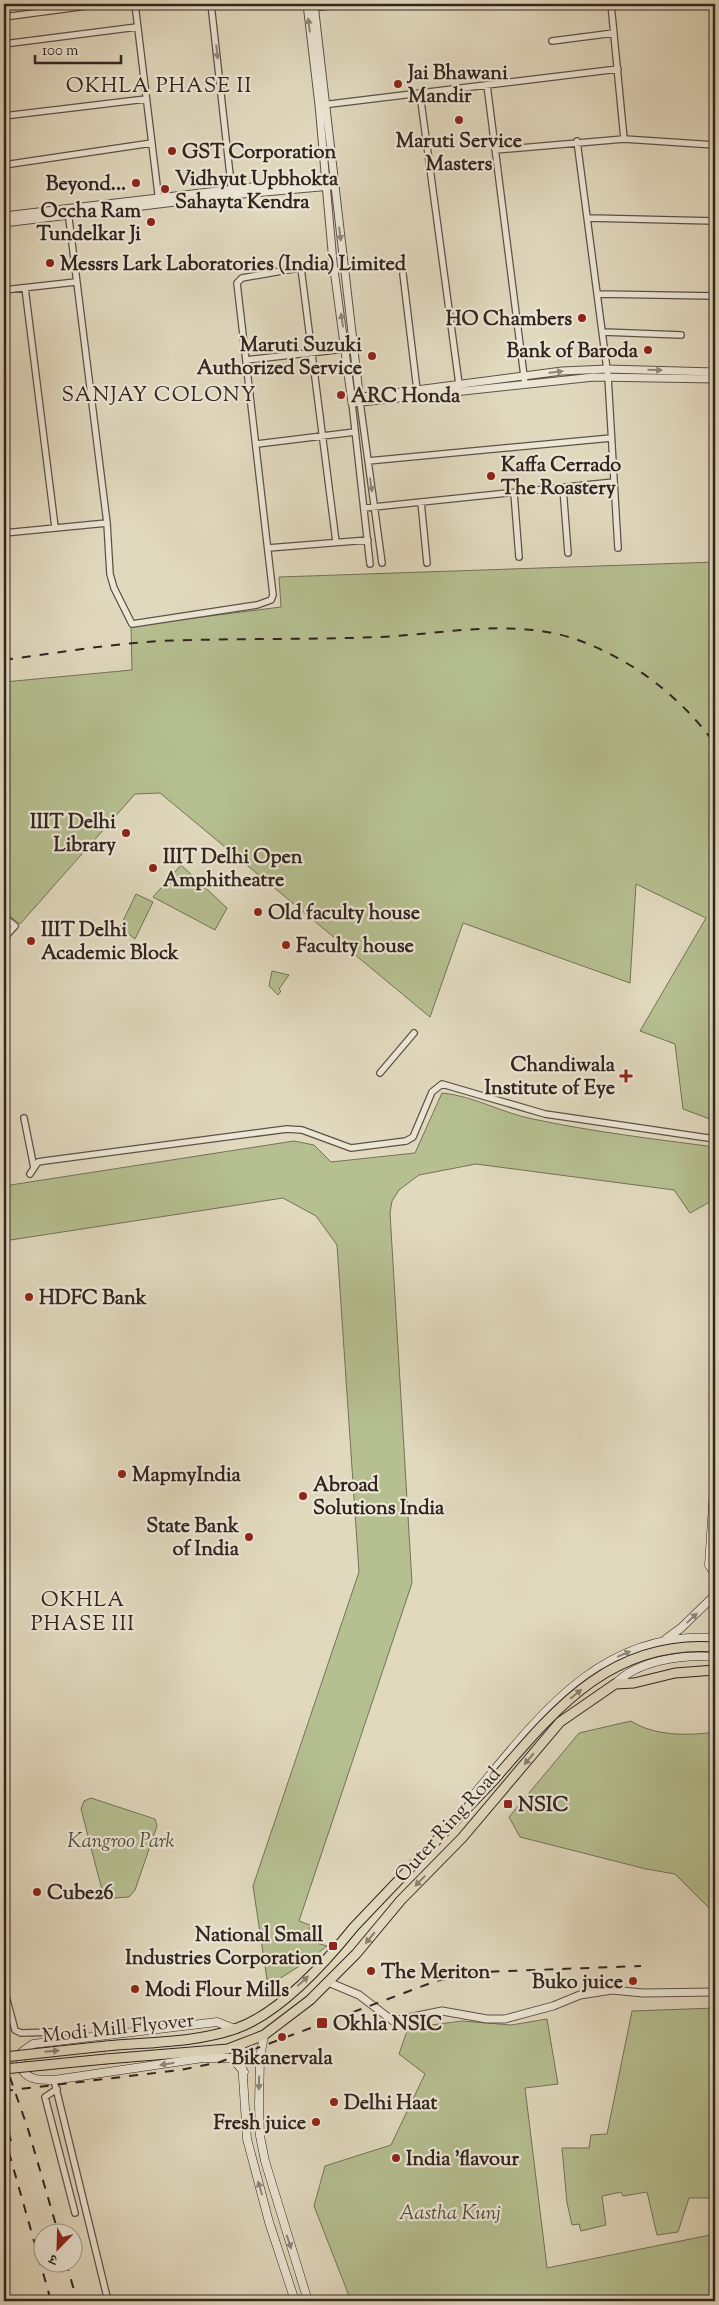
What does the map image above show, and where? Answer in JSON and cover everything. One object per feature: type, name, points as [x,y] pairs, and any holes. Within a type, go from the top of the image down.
[{"type":"main road","points":[[715,1475],[710,1565],[715,1574]]},
{"type":"main road","points":[[666,1639],[681,1628],[715,1595]]},
{"type":"main road","points":[[469,1809],[470,1798],[564,1691],[617,1657],[655,1642],[666,1639],[715,1642],[715,1609]]},
{"type":"main road","points":[[655,1642],[663,1645],[666,1649],[665,1657],[661,1662]]},
{"type":"main road","name":"Outer Ring Road","points":[[235,2029],[266,2012],[315,1970],[469,1809],[541,1726],[565,1703],[616,1666],[667,1648],[715,1642]]},
{"type":"main road","points":[[615,1684],[632,1670],[661,1662],[699,1655],[715,1657]]},
{"type":"main road","name":"Outer Ring Road","points":[[228,2049],[241,2046],[264,2035],[328,1982],[356,1954],[401,1900],[462,1838],[560,1722],[615,1684],[634,1683],[675,1672],[715,1670]]},
{"type":"main road","points":[[235,2029],[217,2022],[65,2039],[33,2044],[27,2047],[20,2059],[23,2072],[35,2080],[54,2080],[215,2058],[232,2058],[244,2072]]},
{"type":"main road","name":"Modi Mill Flyover","points":[[4,2057],[189,2038],[235,2029]]},
{"type":"main road","points":[[264,2035],[260,2058],[259,2104],[263,2153],[308,2301]]},
{"type":"main road","points":[[241,2046],[247,2139],[270,2222],[296,2301]]},
{"type":"main road","points":[[215,2058],[228,2049]]},
{"type":"main road","name":"Modi Mill Flyover","points":[[4,2069],[228,2049]]},
{"type":"street","points":[[4,17],[102,4]]},
{"type":"street","points":[[135,4],[159,200]]},
{"type":"street","points":[[211,4],[232,192]]},
{"type":"street","points":[[346,4],[311,6],[356,400],[355,432],[370,564]]},
{"type":"street","points":[[611,4],[624,139]]},
{"type":"street","points":[[4,44],[138,27]]},
{"type":"street","points":[[552,41],[614,32]]},
{"type":"street","points":[[322,105],[618,68]]},
{"type":"street","points":[[487,85],[525,384]]},
{"type":"street","points":[[420,94],[459,384]]},
{"type":"street","points":[[4,116],[146,99]]},
{"type":"street","points":[[495,150],[577,141],[624,139],[715,145]]},
{"type":"street","points":[[577,141],[589,218],[603,332],[618,548]]},
{"type":"street","points":[[4,165],[152,143]]},
{"type":"street","points":[[4,223],[159,200],[330,182]]},
{"type":"street","points":[[330,182],[333,262],[346,349],[368,461],[382,563]]},
{"type":"street","points":[[68,212],[107,523],[110,574],[114,588],[132,624],[257,606],[270,601],[273,595],[257,444],[237,286],[239,280],[333,262]]},
{"type":"street","points":[[4,216],[68,212]]},
{"type":"street","points":[[589,218],[715,221]]},
{"type":"street","points":[[301,268],[336,542]]},
{"type":"street","points":[[403,274],[418,390]]},
{"type":"street","points":[[4,290],[76,282]]},
{"type":"street","points":[[25,288],[55,527]]},
{"type":"street","points":[[598,294],[715,296]]},
{"type":"street","points":[[603,332],[681,335]]},
{"type":"street","points":[[246,360],[346,349]]},
{"type":"street","points":[[356,400],[524,376],[715,372]]},
{"type":"street","points":[[356,400],[525,384],[607,373],[715,379]]},
{"type":"street","points":[[257,444],[355,432]]},
{"type":"street","points":[[368,461],[611,438]]},
{"type":"street","points":[[364,508],[614,482]]},
{"type":"street","points":[[563,488],[568,554]]},
{"type":"street","points":[[514,492],[519,557]]},
{"type":"street","points":[[420,502],[427,564]]},
{"type":"street","points":[[4,533],[107,523]]},
{"type":"street","points":[[268,548],[368,540]]},
{"type":"street","points":[[4,917],[15,926],[4,938]]},
{"type":"street","points":[[380,1073],[414,1033]]},
{"type":"street","points":[[30,1174],[38,1162],[44,1160],[287,1129],[302,1130],[351,1148],[406,1141],[413,1137],[432,1092],[442,1084],[545,1114],[715,1139]]},
{"type":"street","points":[[24,1118],[34,1168]]},
{"type":"street","points":[[328,1982],[359,1995],[393,2021],[442,2011],[487,2019],[505,2019],[553,2006],[580,1995],[612,1990],[643,1993],[715,1992]]},
{"type":"street","points":[[4,1989],[15,2030],[21,2033],[54,2032]]},
{"type":"street","points":[[54,2080],[108,2301]]},
{"type":"street","points":[[57,2089],[45,2097],[75,2212],[86,2208]]},
{"type":"green space","points":[[715,562],[715,1121],[683,1109],[675,1044],[640,1031],[706,918],[636,884],[630,983],[463,923],[430,1017],[160,793],[135,794],[20,924],[4,912],[4,682],[132,670],[131,626],[281,607],[279,577]]},
{"type":"green space","points":[[181,865],[227,908],[215,930],[153,897]]},
{"type":"green space","points":[[136,894],[153,902],[135,939],[120,927]]},
{"type":"green space","points":[[272,971],[289,975],[279,989],[281,991],[278,995],[269,986]]},
{"type":"green space","points":[[442,1093],[465,1097],[522,1116],[556,1124],[715,1147],[715,1199],[690,1213],[674,1190],[476,1164],[419,1175],[399,1190],[392,1201],[390,1213],[412,1583],[299,1921],[310,1925],[307,1940],[327,1946],[268,1986],[253,1886],[359,1572],[337,1245],[316,1216],[283,1198],[4,1241],[4,1186],[294,1141],[314,1145],[331,1162],[415,1153]]},
{"type":"green space","points":[[631,1721],[650,1730],[672,1734],[715,1732],[715,1910],[713,1912],[675,1874],[646,1869],[520,1837],[509,1817],[579,1733]]},
{"type":"green space","name":"Kangroo Park","points":[[91,1798],[155,1819],[157,1826],[135,1890],[129,1897],[114,1898],[102,1890],[81,1809],[84,1801]]},
{"type":"green space","points":[[715,2008],[715,2198],[689,2198],[678,2232],[657,2235],[647,2192],[623,2196],[621,2192],[602,2196],[606,2225],[581,2231],[579,2224],[572,2225],[567,2203],[562,2148],[589,2148],[591,2135],[607,2134],[632,2011]]},
{"type":"green space","name":"Aastha Kunj","points":[[547,2019],[558,2084],[525,2088],[547,2268],[715,2234],[715,2299],[711,2301],[351,2301],[314,2206],[325,2166],[391,2145],[425,2074],[399,2054],[408,2028],[462,2021],[511,2025]]},
{"type":"railway","points":[[4,660],[141,642],[353,638],[478,629],[527,629],[575,639],[596,647],[635,668],[686,710],[715,744]]},
{"type":"railway","points":[[4,2091],[180,2070],[220,2062],[436,1981],[481,1972],[641,1966]]},
{"type":"railway","points":[[4,2060],[28,2129],[55,2222]]},
{"type":"railway","points":[[4,2115],[11,2141]]},
{"type":"railway","points":[[4,2135],[51,2301]]},
{"type":"railway","points":[[69,2272],[77,2301]]},
{"type":"place","name":"Jai Bhawani Mandir","points":[[398,84]]},
{"type":"place","name":"Maruti Service Masters","points":[[459,120]]},
{"type":"place","name":"GST Corporation","points":[[172,151]]},
{"type":"place","name":"Beyond...","points":[[136,183]]},
{"type":"place","name":"Vidhyut Upbhokta Sahayta Kendra","points":[[165,189]]},
{"type":"place","name":"Occha Ram Tundelkar Ji","points":[[151,222]]},
{"type":"place","name":"Messrs Lark Laboratories (India) Limited","points":[[50,263]]},
{"type":"place","name":"HO Chambers","points":[[582,318]]},
{"type":"place","name":"Bank of Baroda","points":[[648,350]]},
{"type":"place","name":"Maruti Suzuki Authorized Service","points":[[372,356]]},
{"type":"place","name":"ARC Honda","points":[[341,395]]},
{"type":"place","name":"Kaffa Cerrado The Roastery","points":[[491,476]]},
{"type":"place","name":"IIIT Delhi Library","points":[[126,833]]},
{"type":"place","name":"IIIT Delhi Open Amphitheatre","points":[[153,868]]},
{"type":"place","name":"Old faculty house","points":[[258,912]]},
{"type":"place","name":"IIIT Delhi Academic Block","points":[[31,941]]},
{"type":"place","name":"Faculty house","points":[[286,945]]},
{"type":"place","name":"Chandiwala Institute of Eye","points":[[626,1076]]},
{"type":"place","name":"HDFC Bank","points":[[29,1297]]},
{"type":"place","name":"MapmyIndia","points":[[122,1474]]},
{"type":"place","name":"Abroad Solutions India","points":[[303,1496]]},
{"type":"place","name":"State Bank of India","points":[[249,1537]]},
{"type":"place","name":"NSIC","points":[[508,1804]]},
{"type":"place","name":"Cube26","points":[[37,1892]]},
{"type":"place","name":"National Small Industries Corporation","points":[[333,1946]]},
{"type":"place","name":"The Meriton","points":[[371,1971]]},
{"type":"place","name":"Buko juice","points":[[633,1981]]},
{"type":"place","name":"Modi Flour Mills","points":[[135,1989]]},
{"type":"place","name":"Okhla NSIC","points":[[322,2023]]},
{"type":"place","name":"Bikanervala","points":[[282,2037]]},
{"type":"place","name":"Delhi Haat","points":[[334,2102]]},
{"type":"place","name":"Fresh juice","points":[[316,2122]]},
{"type":"place","name":"India 'flavour","points":[[396,2158]]},
{"type":"district","name":"OKHLA PHASE II","points":[[159,85]]},
{"type":"district","name":"SANJAY COLONY","points":[[159,394]]},
{"type":"district","name":"OKHLA PHASE III","points":[[83,1611]]}]
